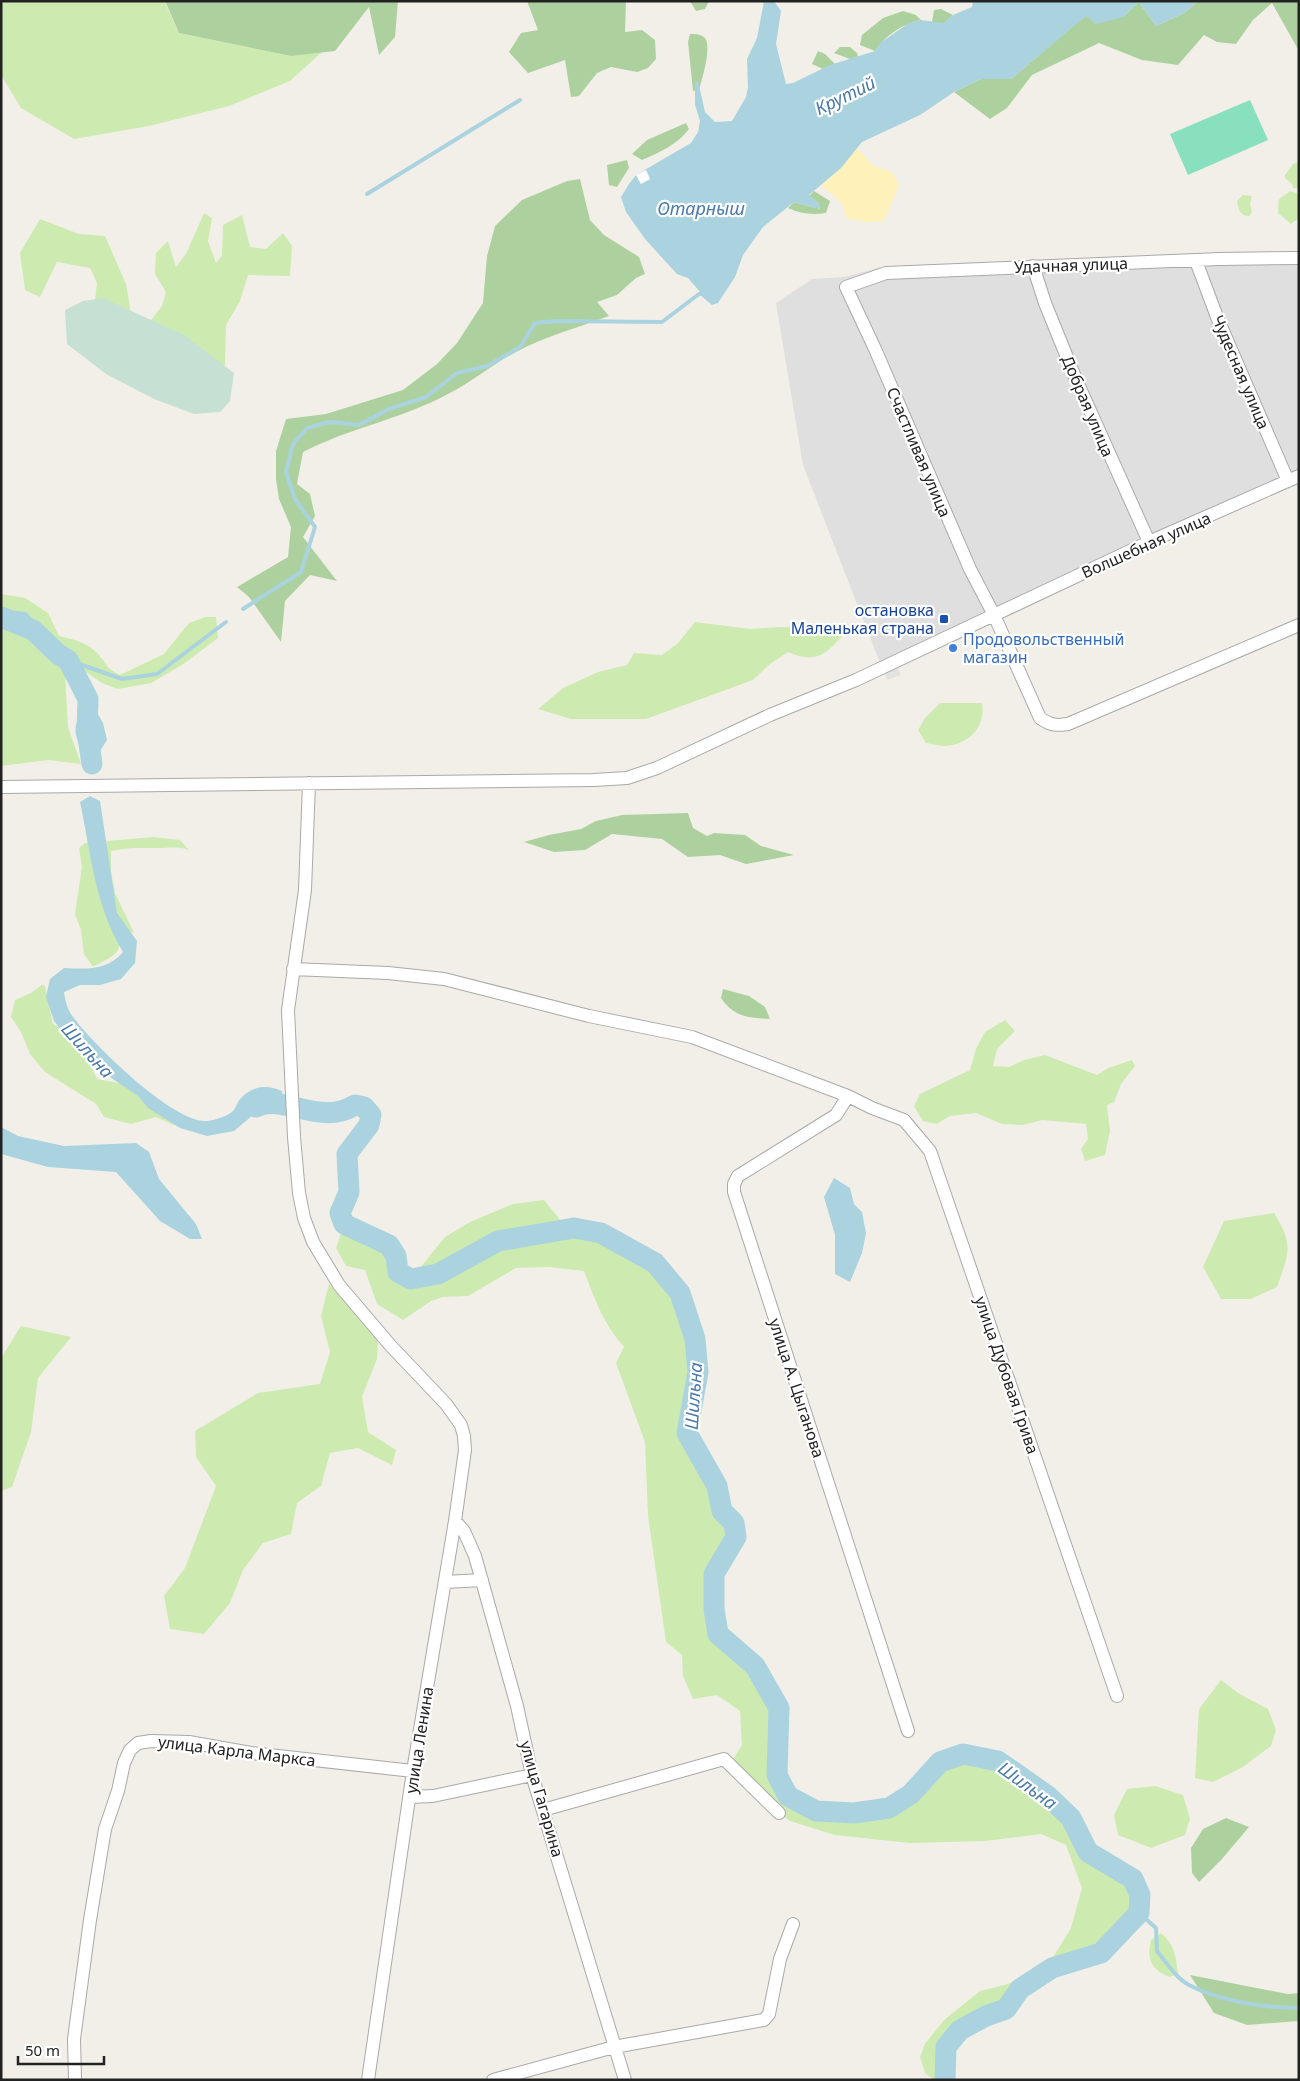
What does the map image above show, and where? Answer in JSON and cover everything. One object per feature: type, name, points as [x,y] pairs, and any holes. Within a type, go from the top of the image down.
[{"type":"street","name":"Удачная улица","points":[[846,287],[886,273],[1219,259],[1299,258]]},
{"type":"street","name":"Чудесная улица","points":[[1196,261],[1217,317],[1294,479]]},
{"type":"street","name":"Добрая улица","points":[[1033,266],[1045,303],[1075,377],[1149,542]]},
{"type":"street","name":"Счастливая улица","points":[[846,287],[875,349],[970,569],[994,615],[1040,718],[1048,724],[1058,726],[1068,724],[1299,625]]},
{"type":"street","name":"Волшебная улица","points":[[1,786],[594,780],[627,778],[657,768],[770,716],[856,680],[1149,542],[1294,479]]},
{"type":"street","name":"улица Ленина","points":[[309,783],[306,890],[288,1010],[294,1137],[299,1193],[304,1218],[313,1242],[339,1285],[384,1338],[446,1404],[461,1426],[465,1450],[456,1521],[413,1771],[368,2080]]},
{"type":"street","name":"улица Дубовая Грива","points":[[293,969],[388,973],[444,979],[589,1016],[692,1037],[848,1096],[872,1108],[904,1120],[930,1151],[1116,1696]]},
{"type":"street","name":"улица А. Цыганова","points":[[848,1096],[836,1115],[738,1176],[734,1184],[734,1192],[908,1732]]},
{"type":"street","name":"улица Гагарина","points":[[456,1521],[468,1538],[482,1580],[517,1706],[532,1774],[625,2080]]},
{"type":"street","points":[[445,1582],[482,1580]]},
{"type":"street","name":"улица Карла Маркса","points":[[74,2080],[74,2039],[90,1920],[105,1829],[118,1791],[124,1763],[130,1750],[138,1743],[151,1741],[189,1742],[251,1754],[413,1771]]},
{"type":"street","points":[[544,1810],[724,1759],[779,1813]]},
{"type":"street","points":[[410,1797],[433,1796],[532,1774]]},
{"type":"street","points":[[493,2080],[614,2047],[764,2020],[769,2014],[780,1959],[793,1924]]},
{"type":"shaded area","points":[[1299,254],[1299,476],[880,663],[803,465],[776,303],[812,279],[845,277],[881,267]]},
{"type":"shaded area","points":[[896,664],[901,675],[887,680],[883,669]]},
{"type":"green space","points":[[1,1],[164,1],[179,33],[291,56],[322,52],[290,81],[229,106],[149,126],[74,139],[21,108],[1,75]]},
{"type":"green space","points":[[165,1],[398,1],[395,37],[379,55],[369,7],[335,51],[291,56],[179,33]]},
{"type":"green space","points":[[527,1],[626,1],[625,32],[642,30],[655,40],[656,59],[648,68],[637,72],[611,67],[597,73],[579,96],[571,97],[565,60],[528,73],[509,52],[521,33],[538,30]]},
{"type":"green space","points":[[690,1],[709,1],[705,9],[696,11]]},
{"type":"green space","points":[[1198,1],[1299,1],[1299,51],[1272,3],[1253,20],[1236,44],[1217,42],[1204,35],[1178,65],[1142,60],[1099,43],[1032,75],[1007,108],[990,119],[954,92],[981,79],[1011,79],[1086,15],[1123,17],[1139,2],[1156,26],[1184,13]]},
{"type":"green space","points":[[941,9],[953,15],[943,24],[932,22],[934,10]]},
{"type":"green space","points":[[903,11],[916,15],[921,20],[895,31],[875,51],[860,45],[862,35],[883,18]]},
{"type":"green space","points":[[690,34],[698,34],[705,38],[707,42],[706,63],[699,90],[693,91],[688,42]]},
{"type":"green space","points":[[840,47],[850,47],[857,53],[858,57],[850,59],[834,53]]},
{"type":"green space","points":[[818,51],[825,54],[835,64],[823,69],[812,64]]},
{"type":"green space","points":[[1250,100],[1268,140],[1188,175],[1170,134]]},
{"type":"green space","points":[[686,123],[689,129],[668,148],[642,160],[632,154],[647,140]]},
{"type":"green space","points":[[627,160],[629,168],[617,187],[609,185],[607,165]]},
{"type":"green space","points":[[1299,162],[1299,188],[1293,188],[1292,184],[1285,178],[1285,175],[1293,164]]},
{"type":"green space","points":[[580,179],[590,220],[604,235],[639,257],[645,274],[636,278],[617,295],[597,302],[609,316],[527,346],[457,389],[430,403],[339,436],[303,452],[297,484],[310,494],[315,516],[303,537],[337,581],[310,575],[285,601],[281,642],[249,597],[237,587],[288,557],[291,527],[279,499],[276,479],[276,451],[286,419],[326,414],[403,390],[437,364],[457,343],[483,303],[487,256],[495,226],[522,200],[567,181]]},
{"type":"green space","points":[[814,191],[830,201],[826,213],[807,214],[788,208],[794,202],[820,209],[818,203],[809,196]]},
{"type":"green space","points":[[1290,191],[1299,194],[1299,218],[1291,224],[1278,213],[1279,199]]},
{"type":"green space","points":[[1243,195],[1252,196],[1250,204],[1252,212],[1249,216],[1240,212],[1238,207],[1237,201]]},
{"type":"green space","points":[[204,213],[212,218],[208,241],[216,263],[222,256],[223,225],[242,215],[250,247],[266,249],[283,233],[292,246],[290,276],[248,275],[240,301],[226,325],[225,364],[218,397],[141,333],[162,306],[166,292],[155,274],[156,253],[168,241],[176,267],[186,254]]},
{"type":"green space","points":[[40,219],[79,234],[105,236],[126,284],[131,313],[94,309],[97,283],[90,268],[57,262],[40,297],[25,290],[20,253]]},
{"type":"green space","points":[[103,298],[184,335],[234,373],[230,401],[220,412],[194,414],[154,399],[106,374],[67,344],[65,310],[83,301]]},
{"type":"green space","points":[[1,594],[25,598],[48,613],[59,636],[75,640],[90,647],[109,668],[120,675],[164,654],[189,623],[206,617],[216,617],[218,638],[182,665],[151,683],[118,689],[102,683],[64,657],[68,727],[81,764],[48,760],[1,766]]},
{"type":"green space","points":[[695,622],[750,629],[778,627],[849,628],[823,654],[816,657],[808,657],[788,652],[770,664],[753,680],[646,719],[571,719],[538,709],[563,688],[598,672],[627,665],[634,653],[662,655],[678,643]]},
{"type":"green space","points":[[940,703],[982,703],[983,711],[979,726],[969,738],[955,745],[944,746],[926,743],[918,730],[925,718]]},
{"type":"green space","points":[[688,813],[693,828],[707,836],[714,833],[745,835],[761,846],[794,855],[746,864],[720,855],[688,857],[662,839],[612,834],[585,850],[554,852],[524,842],[581,829],[596,821],[622,815]]},
{"type":"green space","points":[[153,837],[180,840],[189,850],[178,848],[140,848],[111,851],[111,872],[115,893],[134,933],[120,928],[120,944],[116,953],[93,967],[84,954],[81,930],[75,914],[82,867],[79,848],[85,843]]},
{"type":"green space","points":[[42,985],[45,986],[53,1024],[80,1042],[97,1079],[135,1086],[189,1125],[174,1125],[156,1117],[131,1124],[104,1117],[96,1104],[45,1072],[30,1054],[21,1032],[11,1017],[15,1000],[31,993]]},
{"type":"green space","points":[[723,989],[749,996],[765,1007],[770,1019],[748,1017],[736,1013],[721,998]]},
{"type":"green space","points":[[1005,1020],[1015,1031],[997,1049],[993,1066],[1009,1067],[1024,1060],[1045,1055],[1097,1075],[1108,1068],[1132,1060],[1135,1066],[1121,1084],[1114,1102],[1107,1105],[1110,1131],[1105,1155],[1085,1161],[1081,1149],[1088,1139],[1086,1124],[1042,1120],[1023,1125],[1002,1124],[976,1113],[950,1116],[937,1124],[923,1121],[914,1106],[920,1094],[970,1070],[976,1049],[985,1032]]},
{"type":"green space","points":[[544,1200],[561,1221],[574,1228],[601,1233],[655,1263],[680,1293],[695,1339],[698,1372],[687,1433],[717,1486],[722,1511],[734,1523],[736,1537],[714,1574],[714,1609],[718,1634],[755,1666],[779,1708],[774,1714],[767,1757],[788,1796],[816,1811],[854,1813],[889,1808],[911,1794],[940,1762],[963,1754],[998,1761],[1048,1796],[1071,1818],[1088,1852],[1133,1879],[1140,1895],[1139,1913],[1101,1953],[1052,1969],[1020,1989],[1006,2009],[986,2016],[960,2030],[946,2047],[951,2080],[934,2080],[925,2073],[920,2057],[925,2044],[944,2020],[980,1991],[1008,1984],[1054,1956],[1071,1928],[1082,1888],[1066,1845],[1041,1834],[985,1841],[910,1843],[835,1835],[790,1821],[779,1813],[732,1761],[742,1745],[740,1711],[717,1695],[693,1699],[683,1676],[682,1655],[666,1642],[648,1516],[645,1442],[616,1363],[624,1347],[605,1320],[584,1271],[548,1267],[516,1268],[468,1296],[443,1297],[431,1301],[403,1320],[377,1304],[365,1270],[346,1266],[336,1248],[344,1224],[389,1245],[396,1256],[398,1272],[411,1279],[445,1237],[470,1222],[513,1204]]},
{"type":"green space","points":[[1274,1213],[1285,1233],[1288,1249],[1277,1287],[1251,1299],[1221,1299],[1203,1267],[1224,1221]]},
{"type":"green space","points":[[329,1284],[378,1338],[377,1359],[362,1397],[368,1432],[396,1450],[392,1465],[358,1448],[330,1453],[321,1486],[297,1503],[291,1534],[263,1543],[243,1570],[230,1603],[204,1634],[170,1629],[164,1596],[185,1568],[216,1486],[196,1457],[195,1431],[258,1393],[320,1384],[330,1352],[321,1316]]},
{"type":"green space","points":[[21,1326],[71,1337],[38,1378],[31,1432],[12,1487],[1,1491],[1,1358]]},
{"type":"green space","points":[[1221,1680],[1238,1693],[1268,1709],[1276,1730],[1271,1746],[1243,1767],[1213,1782],[1195,1778],[1199,1709]]},
{"type":"green space","points":[[1155,1786],[1183,1795],[1190,1819],[1185,1835],[1151,1848],[1118,1835],[1114,1815],[1127,1789]]},
{"type":"green space","points":[[1226,1818],[1249,1827],[1222,1859],[1199,1882],[1192,1873],[1191,1848],[1203,1829]]},
{"type":"green space","points":[[1161,1933],[1172,1947],[1176,1962],[1178,1974],[1169,1977],[1154,1967],[1149,1953],[1151,1940]]},
{"type":"green space","points":[[1190,1975],[1288,1994],[1299,1993],[1299,2021],[1247,2025],[1214,2013]]},
{"type":"sand","points":[[857,148],[873,166],[892,172],[899,185],[884,221],[866,222],[847,218],[841,202],[821,185],[841,168]]},
{"type":"water","name":"Отарныш","points":[[764,1],[774,1],[781,11],[776,44],[786,84],[793,83],[830,65],[875,51],[880,43],[909,23],[921,20],[943,23],[953,15],[972,7],[973,1],[1198,1],[1184,13],[1156,26],[1139,2],[1123,17],[1096,24],[1086,16],[1011,79],[981,79],[954,92],[920,115],[862,142],[841,168],[809,195],[818,203],[820,209],[794,202],[763,227],[743,255],[735,277],[718,303],[712,305],[699,294],[701,293],[688,278],[677,274],[645,239],[626,212],[621,197],[636,175],[691,143],[698,132],[700,121],[695,105],[695,81],[698,81],[705,112],[715,122],[732,121],[746,97],[748,87],[747,59],[757,38]]},
{"type":"water","points":[[1,609],[26,612],[47,633],[42,644],[19,625],[1,622]]},
{"type":"water","points":[[89,699],[103,723],[107,740],[97,756],[83,755],[75,731]]},
{"type":"water","points":[[90,796],[100,801],[117,913],[137,941],[135,963],[121,979],[100,985],[80,985],[64,992],[71,1014],[95,1043],[133,1079],[154,1096],[192,1118],[207,1121],[217,1119],[232,1112],[240,1099],[249,1091],[265,1087],[282,1091],[283,1107],[266,1104],[234,1131],[207,1136],[180,1128],[148,1108],[138,1096],[101,1071],[76,1049],[54,1021],[46,997],[50,979],[64,968],[96,968],[103,966],[110,963],[123,952],[106,916],[95,879],[80,802]]},
{"type":"water","points":[[1,1127],[18,1136],[64,1146],[136,1143],[149,1152],[159,1179],[196,1224],[202,1239],[190,1239],[160,1221],[116,1172],[48,1167],[1,1154]]},
{"type":"water","points":[[834,1178],[850,1188],[854,1204],[862,1212],[866,1233],[862,1253],[850,1282],[835,1274],[835,1235],[824,1197]]},
{"type":"pier","points":[[646,170],[650,179],[641,184],[636,175]]},
{"type":"waterway","points":[[367,194],[520,100]]},
{"type":"waterway","points":[[243,609],[301,572],[315,527],[295,499],[286,472],[293,444],[307,428],[330,422],[359,425],[389,409],[426,397],[457,373],[487,366],[520,347],[535,323],[557,321],[662,322],[699,294],[703,294]]},
{"type":"waterway","name":"Шильна","points":[[1,617],[33,630],[58,654],[68,660],[88,699],[87,730],[92,764]]},
{"type":"waterway","points":[[68,660],[122,679],[157,674],[226,622]]},
{"type":"waterway","name":"Шильна","points":[[256,1107],[278,1104],[329,1113],[342,1111],[355,1105],[364,1107],[371,1115],[369,1125],[347,1154],[349,1192],[340,1213],[344,1224],[389,1245],[396,1256],[398,1272],[411,1279],[438,1274],[498,1241],[574,1228],[601,1233],[655,1263],[680,1293],[695,1339],[698,1372],[687,1433],[717,1486],[722,1511],[734,1523],[736,1537],[714,1574],[714,1609],[718,1634],[755,1666],[779,1708],[777,1775],[788,1796],[816,1811],[854,1813],[889,1808],[911,1794],[940,1762],[963,1754],[998,1761],[1048,1796],[1071,1818],[1088,1852],[1133,1879],[1140,1895],[1139,1913],[1101,1953],[1052,1968],[1020,1989],[1006,2009],[986,2016],[960,2030],[946,2047],[945,2080]]},
{"type":"waterway","points":[[1139,1913],[1156,1928],[1157,1951],[1176,1974],[1189,1985],[1201,1991],[1242,2002],[1272,2007],[1299,2008]]},
{"type":"place","name":"остановка Маленькая страна","points":[[944,619]]},
{"type":"place","name":"Продовольственный магазин","points":[[953,648]]},
{"type":"water label","name":"Крутий","points":[[845,95]]}]
